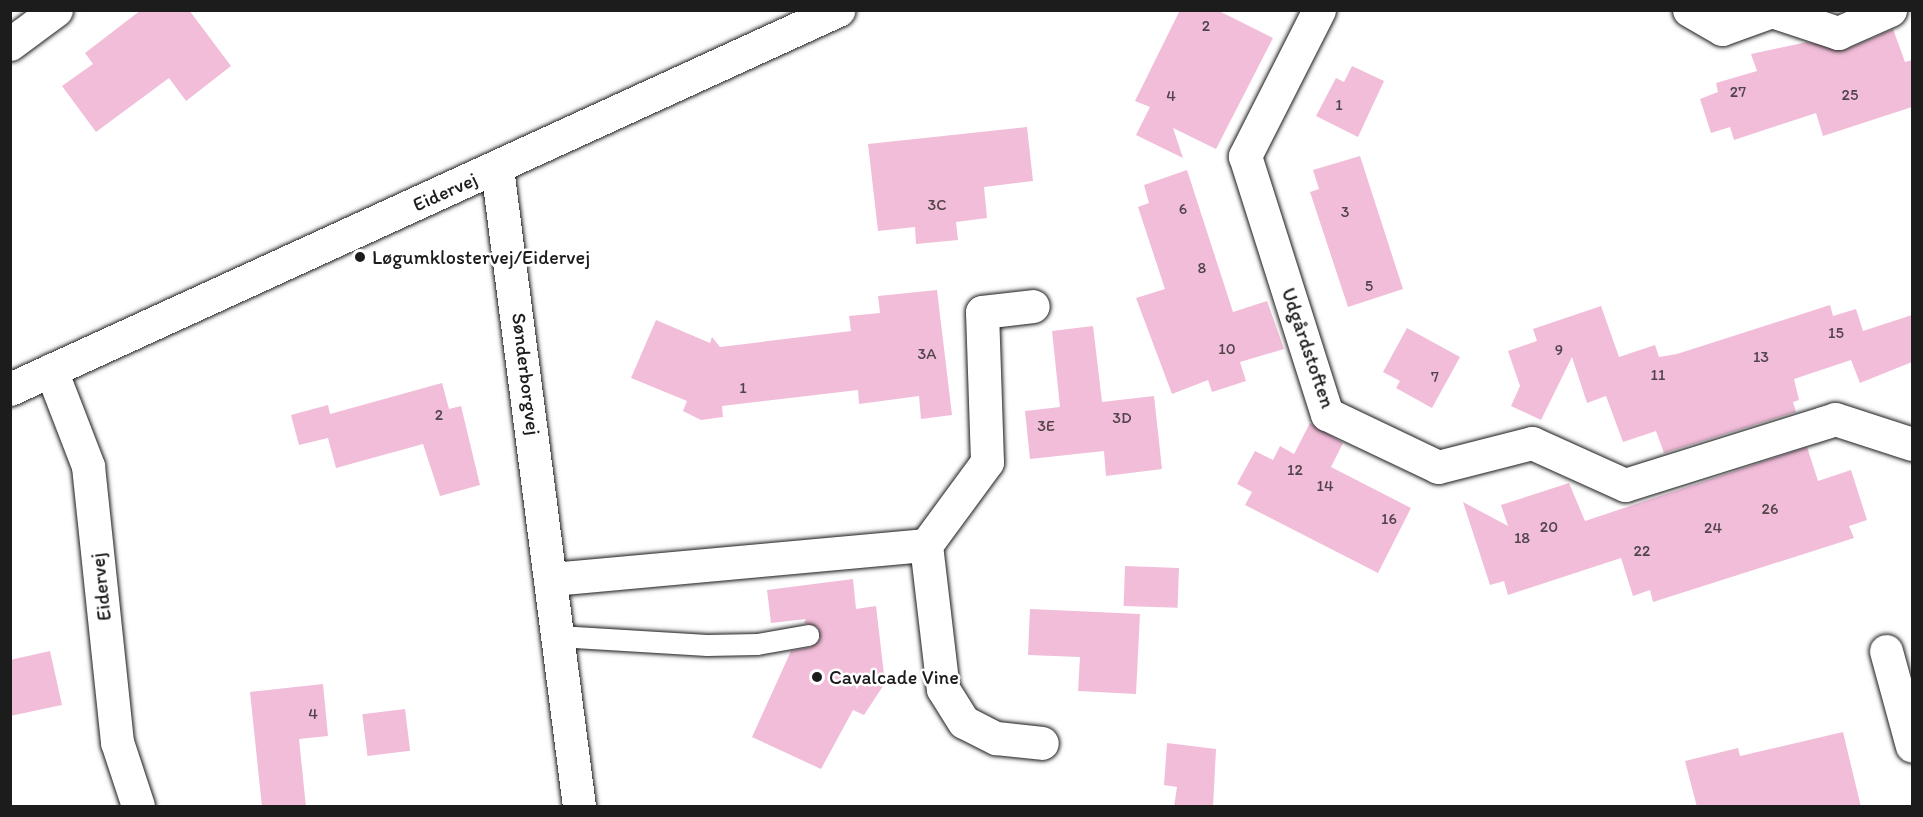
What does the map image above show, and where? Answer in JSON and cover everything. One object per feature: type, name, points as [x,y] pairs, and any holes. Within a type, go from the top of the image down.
[{"type":"street","points":[[10,44],[56,10]]},
{"type":"street","name":"Eidervej","points":[[10,389],[838,10]]},
{"type":"street","name":"Udgårdstoften","points":[[1319,10],[1245,156],[1327,414],[1438,467],[1532,443],[1625,485],[1835,419],[1912,444]]},
{"type":"street","points":[[1689,10],[1722,29],[1772,11],[1838,33],[1890,10]]},
{"type":"street","name":"Sønderborgvej","points":[[497,168],[552,579],[579,807]]},
{"type":"street","points":[[1033,306],[982,312],[987,462],[926,545],[943,689],[964,723],[996,738],[1042,743]]},
{"type":"street","name":"Eidervej","points":[[51,370],[88,466],[117,742],[138,807]]},
{"type":"street","points":[[552,579],[926,545]]},
{"type":"street","points":[[1887,651],[1912,746]]},
{"type":"lane","points":[[558,636],[707,645],[757,644],[808,635]]},
{"type":"building","points":[[141,10],[189,10],[231,66],[186,101],[169,78],[96,132],[62,86],[93,64],[85,53]]},
{"type":"building","points":[[1180,10],[1217,10],[1273,38],[1216,149],[1173,128],[1183,158],[1136,135],[1150,107],[1135,101]]},
{"type":"building","points":[[1893,29],[1905,62],[1912,60],[1912,107],[1823,136],[1816,113],[1734,140],[1730,127],[1711,133],[1700,99],[1718,92],[1716,83],[1757,71],[1751,54],[1807,42],[1845,50]]},
{"type":"building","points":[[1352,66],[1384,81],[1358,137],[1316,116],[1336,78],[1344,82]]},
{"type":"building","points":[[1027,127],[1033,181],[984,187],[987,218],[956,222],[958,240],[916,244],[915,227],[878,231],[868,144]]},
{"type":"building","points":[[1360,156],[1403,289],[1348,307],[1310,192],[1319,189],[1313,170]]},
{"type":"building","points":[[1187,170],[1233,312],[1267,301],[1284,349],[1240,362],[1246,381],[1212,392],[1208,380],[1172,394],[1136,298],[1165,289],[1138,207],[1149,203],[1144,185]]},
{"type":"building","points":[[937,290],[952,415],[921,419],[919,396],[859,404],[858,390],[722,406],[723,417],[701,420],[683,411],[687,401],[631,378],[656,320],[710,343],[712,337],[720,347],[851,331],[849,316],[880,313],[878,296]]},
{"type":"building","points":[[1830,305],[1833,316],[1856,309],[1863,331],[1912,315],[1912,362],[1860,383],[1851,360],[1794,379],[1799,400],[1793,402],[1796,412],[1664,453],[1656,431],[1623,442],[1606,396],[1587,403],[1572,357],[1541,420],[1511,406],[1520,386],[1508,351],[1537,341],[1533,329],[1601,306],[1619,357],[1655,345],[1659,357],[1677,354]]},
{"type":"building","points":[[1093,326],[1102,402],[1154,396],[1162,469],[1106,476],[1104,451],[1030,459],[1025,411],[1060,407],[1052,331]]},
{"type":"building","points":[[1407,328],[1460,357],[1432,408],[1396,388],[1400,381],[1383,372]]},
{"type":"building","points":[[442,383],[449,409],[461,406],[480,485],[440,496],[423,444],[336,468],[328,438],[299,445],[291,415],[328,405],[330,414]]},
{"type":"building","points":[[1310,423],[1343,443],[1331,467],[1411,508],[1378,573],[1245,505],[1252,492],[1237,484],[1255,451],[1273,460],[1280,446],[1294,454]]},
{"type":"building","points":[[1807,447],[1818,481],[1851,470],[1867,520],[1849,526],[1854,538],[1653,602],[1650,590],[1633,596],[1621,558],[1508,595],[1504,581],[1490,585],[1463,502],[1508,526],[1501,505],[1569,483],[1585,521]]},
{"type":"building","points":[[1125,566],[1179,568],[1178,608],[1124,606]]},
{"type":"building","points":[[853,579],[856,609],[876,606],[885,683],[864,715],[853,710],[821,769],[752,737],[791,651],[811,647],[820,639],[818,627],[804,623],[806,619],[771,623],[767,590]]},
{"type":"building","points":[[1030,609],[1140,614],[1136,694],[1078,691],[1080,657],[1028,655]]},
{"type":"building","points":[[50,651],[62,705],[10,716],[10,660]]},
{"type":"building","points":[[323,684],[328,736],[299,739],[306,807],[262,807],[250,692]]},
{"type":"building","points":[[405,709],[410,751],[367,756],[362,714]]},
{"type":"building","points":[[1843,732],[1861,807],[1697,807],[1685,761],[1738,748],[1740,756]]},
{"type":"building","points":[[1167,743],[1216,749],[1213,807],[1174,807],[1177,787],[1164,785]]},
{"type":"place","name":"Løgumklostervej/Eidervej","points":[[360,257]]},
{"type":"place","name":"Cavalcade Vine","points":[[817,677]]}]
